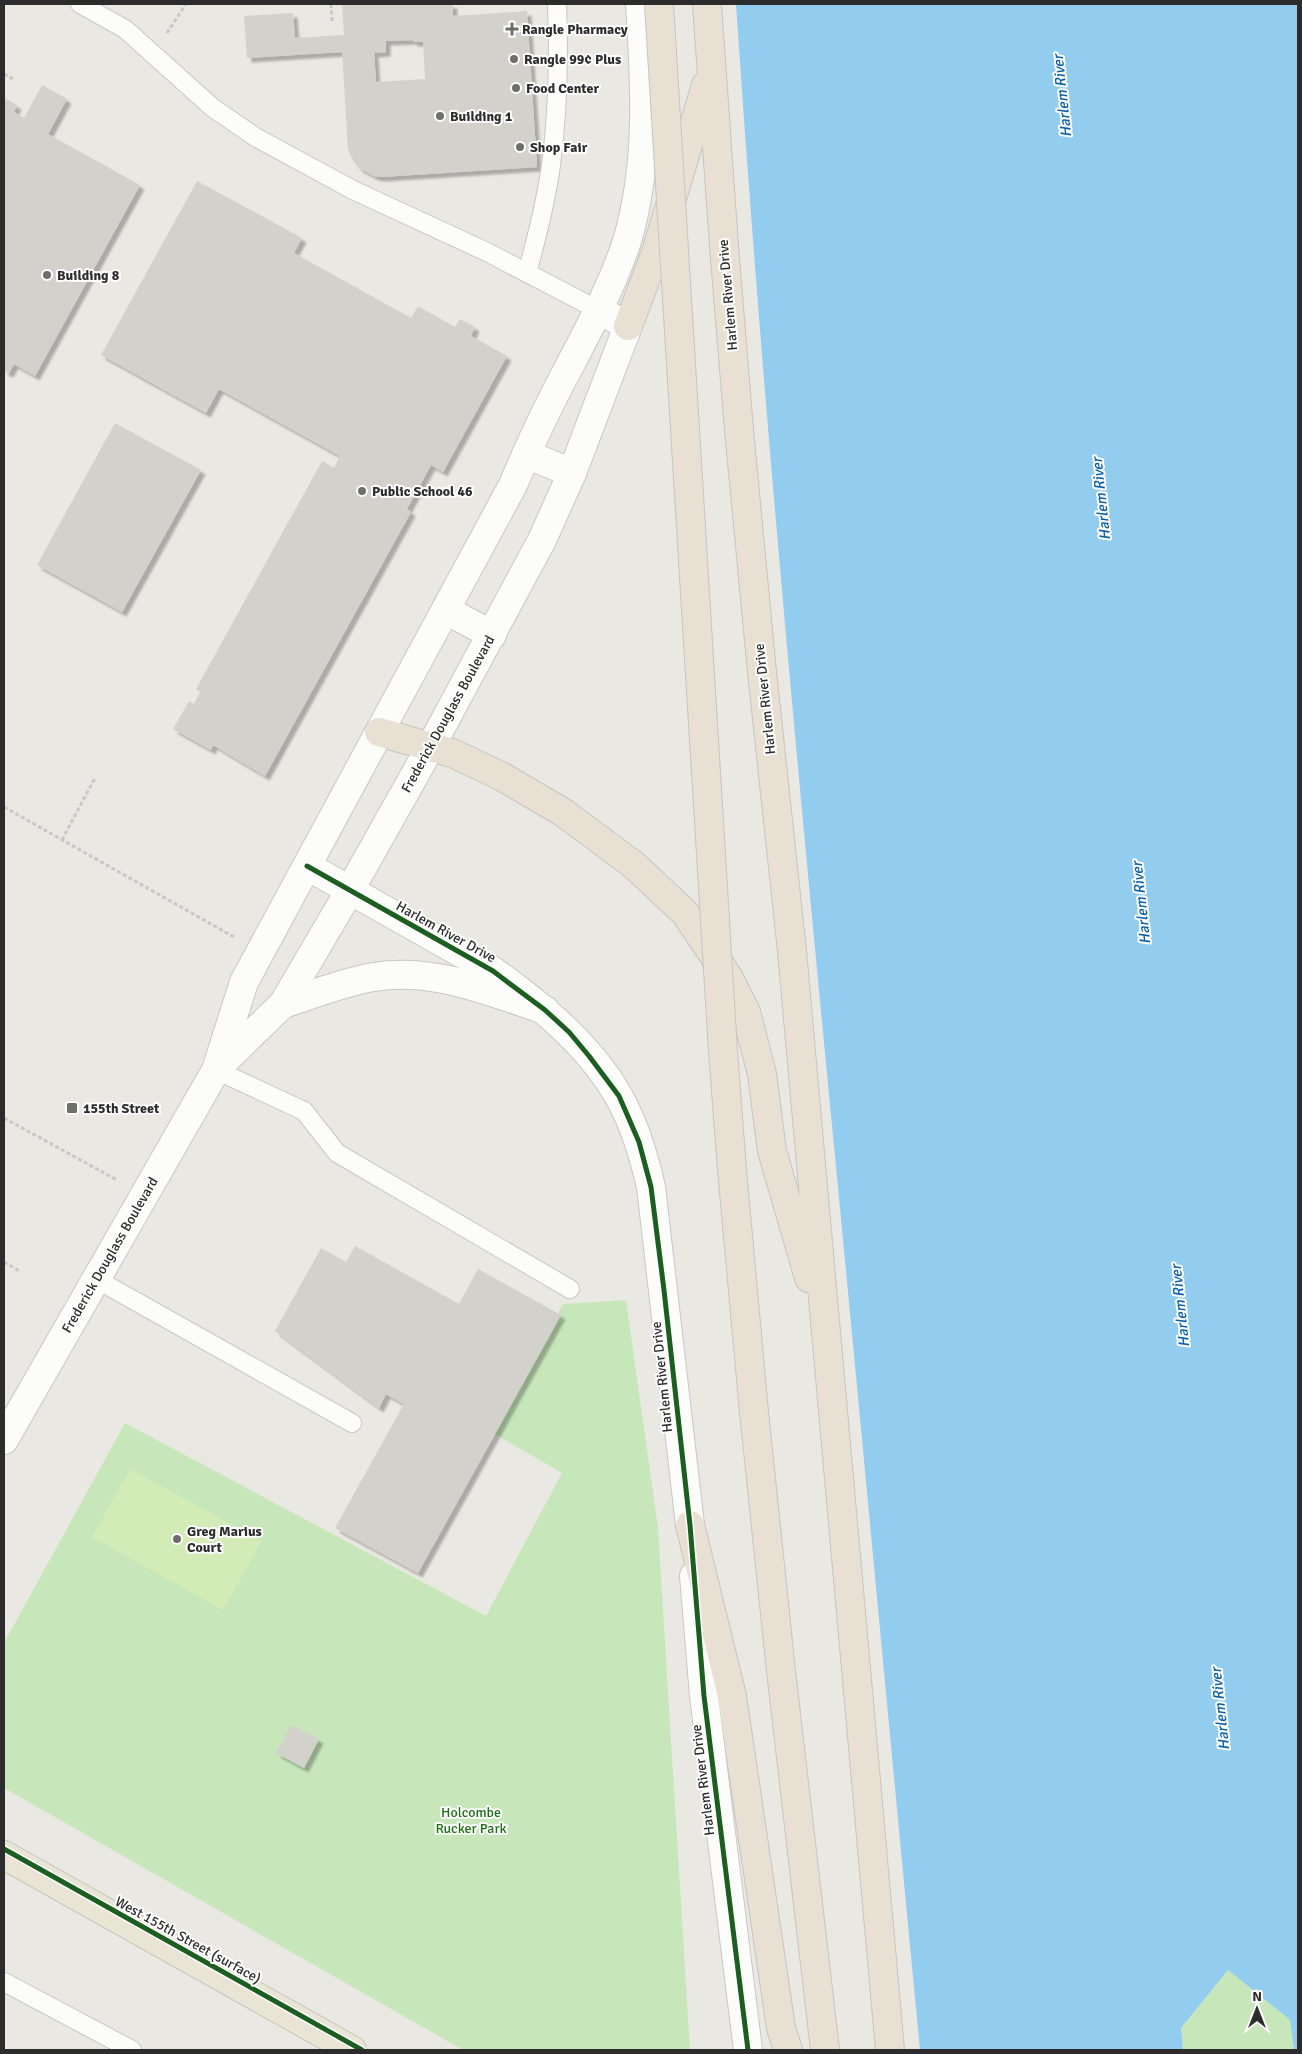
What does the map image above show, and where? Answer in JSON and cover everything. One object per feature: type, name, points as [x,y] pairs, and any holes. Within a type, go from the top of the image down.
[{"type":"highway","points":[[659,4],[723,1051],[754,1412],[781,1671],[825,2050]]},
{"type":"highway","name":"Harlem River Drive","points":[[707,4],[738,420],[762,672],[792,951],[890,2050]]},
{"type":"highway","points":[[628,326],[656,252],[711,69]]},
{"type":"highway","points":[[378,732],[452,753],[501,776],[564,813],[600,838],[660,888],[685,913],[729,978],[746,1012],[762,1074],[772,1151],[826,1337]]},
{"type":"highway","points":[[690,1524],[732,1696],[781,2028],[788,2050]]},
{"type":"main road","points":[[628,326],[598,310],[626,242],[640,180],[644,93],[640,4]]},
{"type":"main road","name":"Frederick Douglass Boulevard","points":[[4,1440],[216,1070],[244,982],[513,484],[598,310]]},
{"type":"main road","name":"Frederick Douglass Boulevard","points":[[216,1070],[283,1004],[431,746],[542,540],[572,474],[628,326]]},
{"type":"main road","points":[[526,454],[572,474]]},
{"type":"main road","points":[[446,610],[492,634]]},
{"type":"main road","name":"Harlem River Drive","points":[[307,866],[493,970],[545,1010],[589,1056],[618,1096],[630,1118],[646,1167],[662,1280],[690,1524],[704,1696],[748,2050]]},
{"type":"main road","points":[[283,1004],[354,981],[395,974],[416,975],[462,983],[545,1010]]},
{"type":"main road","name":"West 155th Street (surface)","points":[[4,1849],[362,2050]]},
{"type":"main road","points":[[4,1855],[352,2050]]},
{"type":"lane","points":[[80,4],[125,29],[213,108],[257,138],[353,190],[490,253],[598,310]]},
{"type":"lane","points":[[527,273],[540,224],[551,163],[557,81],[556,4]]},
{"type":"lane","points":[[216,1070],[304,1110],[337,1153],[570,1289]]},
{"type":"lane","points":[[96,1279],[352,1423]]},
{"type":"lane","points":[[4,1982],[132,2050]]},
{"type":"path","points":[[154,54],[186,4]]},
{"type":"path","points":[[331,4],[332,21]]},
{"type":"path","points":[[4,74],[13,79]]},
{"type":"path","points":[[62,840],[95,778]]},
{"type":"path","points":[[4,807],[260,951]]},
{"type":"path","points":[[4,1118],[144,1194]]},
{"type":"path","points":[[4,1262],[21,1272]]},
{"type":"green space","name":"Holcombe Rucker Park","points":[[626,1300],[658,1528],[690,2050],[463,2050],[4,1788],[4,1643],[125,1423],[486,1616],[562,1473],[493,1433],[563,1304]]},
{"type":"green space","name":"Greg Marius Court","points":[[130,1469],[262,1541],[223,1610],[92,1537]]},
{"type":"green space","points":[[1228,1970],[1290,2020],[1294,2050],[1183,2050],[1181,2028]]},
{"type":"water","name":"Harlem River","points":[[736,4],[1298,4],[1298,2050],[1294,2050],[1290,2020],[1228,1970],[1181,2028],[1183,2050],[920,2050],[782,590],[757,297]]},
{"type":"building","name":"Building 1","points":[[342,4],[453,4],[453,16],[527,11],[537,167],[374,176],[359,168],[348,150],[342,52],[247,58],[244,16],[293,13],[295,38],[344,35]],"holes":[[[413,40],[413,42],[423,42],[425,79],[376,82],[374,53],[386,52],[386,41]]]},
{"type":"building","name":"Building 8","points":[[42,85],[67,99],[48,134],[140,185],[35,376],[14,364],[9,373],[4,371],[4,98],[17,105],[14,112],[24,118]]},
{"type":"building","name":"Public School 46","points":[[197,181],[302,238],[294,253],[411,318],[418,306],[455,327],[460,319],[475,327],[471,336],[507,356],[443,472],[431,465],[407,509],[411,512],[265,776],[213,745],[211,750],[173,729],[189,701],[194,704],[200,692],[196,689],[322,461],[334,468],[340,456],[219,389],[206,413],[101,355]]},
{"type":"building","points":[[115,423],[201,470],[122,612],[37,565]]},
{"type":"building","points":[[355,1246],[459,1304],[478,1269],[561,1315],[418,1573],[335,1528],[404,1404],[386,1394],[379,1408],[275,1331],[321,1248],[346,1262]]},
{"type":"building","points":[[291,1725],[319,1739],[304,1768],[276,1753]]},
{"type":"cycle path","points":[[307,866],[493,971],[545,1010],[569,1032],[619,1096],[639,1142],[651,1187],[664,1290],[690,1525],[704,1696],[748,2050]]},
{"type":"cycle path","points":[[4,1849],[362,2050]]},
{"type":"place","name":"Rangle Pharmacy","points":[[512,29]]},
{"type":"place","name":"Rangle 99¢ Plus","points":[[514,59]]},
{"type":"place","name":"Food Center","points":[[516,88]]},
{"type":"place","name":"Building 1","points":[[440,116]]},
{"type":"place","name":"Shop Fair","points":[[520,147]]},
{"type":"place","name":"Building 8","points":[[47,275]]},
{"type":"place","name":"Public School 46","points":[[362,491]]},
{"type":"place","name":"155th Street","points":[[72,1108]]},
{"type":"place","name":"Greg Marius Court","points":[[177,1539]]}]
